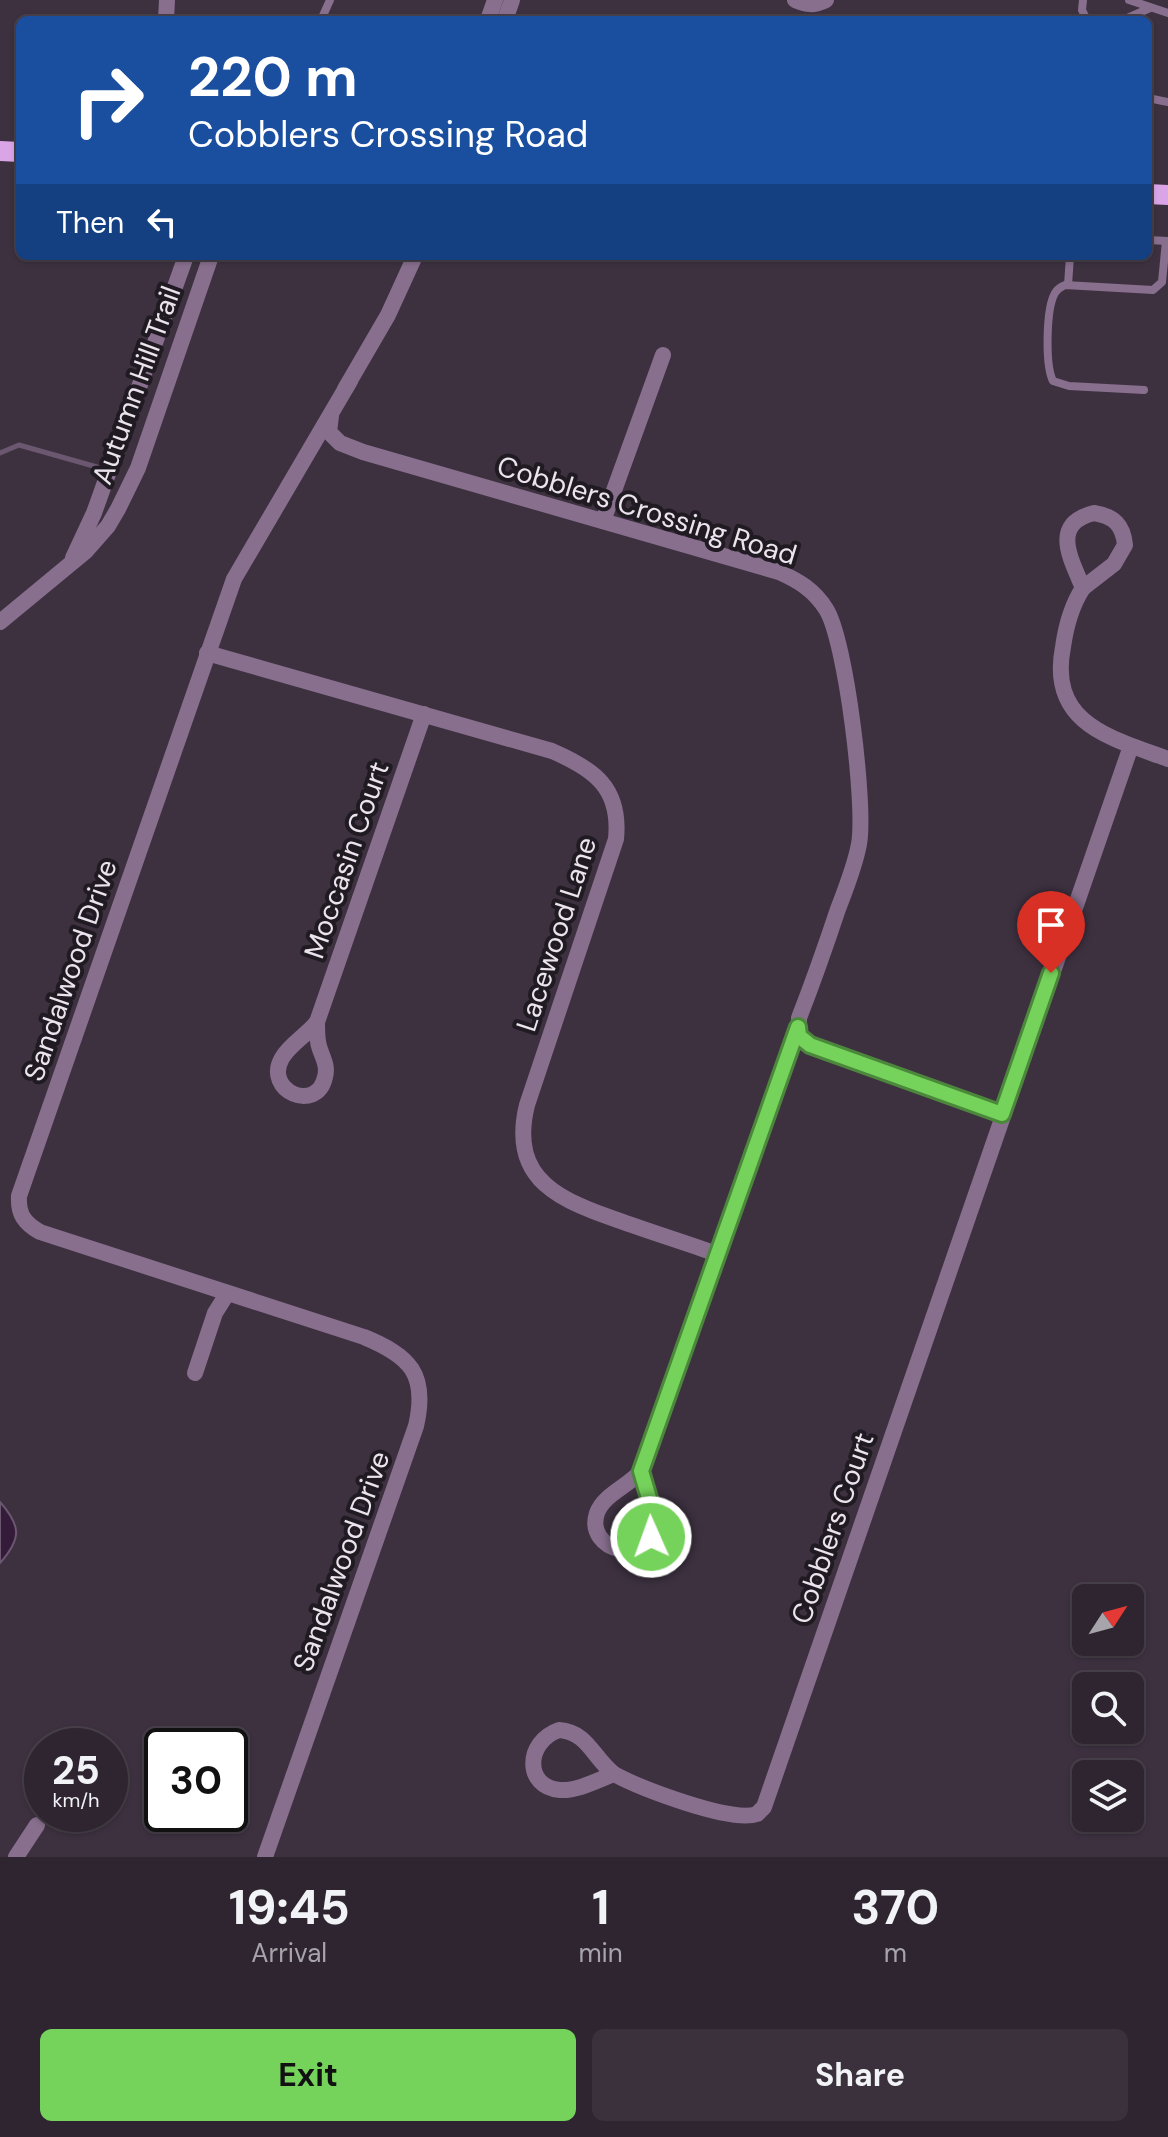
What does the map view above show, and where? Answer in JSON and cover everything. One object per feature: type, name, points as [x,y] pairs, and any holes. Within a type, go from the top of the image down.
[{"type":"street","points":[[795,0],[805,5],[826,0]]},
{"type":"street","name":"Autumn Hill Trail","points":[[71,563],[94,513],[185,260]]},
{"type":"street","name":"Autumn Hill Trail","points":[[0,622],[86,551],[108,526],[138,468],[210,260]]},
{"type":"street","name":"Cobblers Crossing Road","points":[[413,260],[388,315],[329,424],[329,432],[340,443],[384,459],[779,572],[808,587],[819,598],[834,624],[854,745],[861,831],[854,862],[641,1471]]},
{"type":"street","points":[[603,521],[663,355]]},
{"type":"street","name":"Sandalwood Drive","points":[[265,1857],[416,1426],[421,1394],[418,1380],[412,1368],[392,1349],[364,1337],[40,1232],[29,1226],[18,1208],[39,1136],[207,653],[243,562],[350,381]]},
{"type":"street","points":[[1083,588],[1069,553],[1068,533],[1078,519],[1094,513],[1103,514],[1120,525],[1125,545],[1114,564],[1083,588],[1073,606],[1060,659],[1063,688],[1069,703],[1088,726],[1101,734],[1168,759]]},
{"type":"street","name":"Lacewood Lane","points":[[207,653],[568,758],[598,777],[615,805],[618,822],[616,839],[527,1105],[523,1121],[524,1150],[537,1176],[559,1197],[717,1254]]},
{"type":"street","name":"Moccasin Court","points":[[317,1022],[424,714]]},
{"type":"street","points":[[798,1027],[799,1036],[810,1045],[1002,1114],[1131,746]]},
{"type":"street","name":"Cobblers Court","points":[[614,1774],[573,1789],[552,1788],[542,1783],[535,1774],[534,1751],[539,1741],[548,1734],[559,1730],[570,1731],[581,1736],[614,1774],[700,1807],[739,1816],[757,1814],[764,1807],[1002,1114]]},
{"type":"street","points":[[195,1373],[215,1313],[227,1294]]},
{"type":"street","points":[[641,1471],[652,1504],[655,1527],[645,1545],[625,1551],[615,1549],[605,1544],[599,1535],[597,1513],[603,1503],[633,1481],[641,1471]]},
{"type":"street","points":[[16,1857],[32,1832]]},
{"type":"lane","points":[[1129,0],[1168,13]]},
{"type":"lane","points":[[1132,16],[1151,7]]},
{"type":"lane","points":[[1144,390],[1069,386],[1053,381],[1048,355],[1050,314],[1056,292],[1068,285],[1153,290],[1162,282],[1167,241]]},
{"type":"lane","points":[[1068,285],[1070,260]]},
{"type":"shaded area","points":[[0,1502],[12,1518],[16,1532],[12,1546],[0,1563]]},
{"type":"waterway","points":[[0,453],[19,445],[97,467]]},
{"type":"route","points":[[651,1537],[655,1527],[654,1515],[641,1471],[798,1027],[799,1036],[810,1045],[1002,1114],[1051,973]]}]
